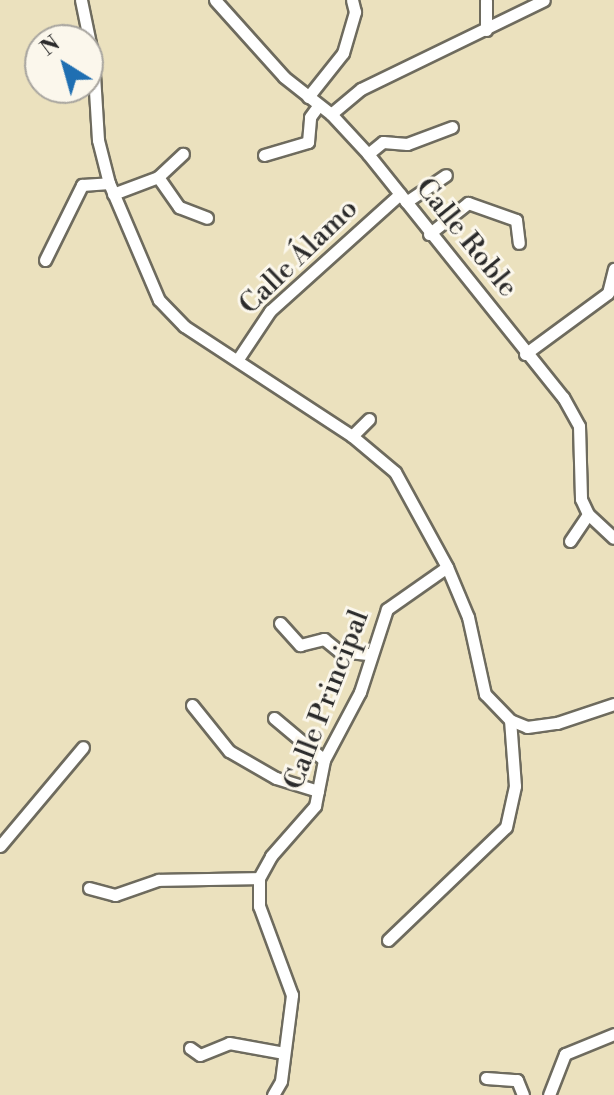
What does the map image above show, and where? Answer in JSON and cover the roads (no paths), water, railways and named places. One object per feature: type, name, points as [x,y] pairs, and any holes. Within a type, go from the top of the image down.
[{"type":"street","points":[[81,0],[93,58],[98,140],[111,188],[159,300],[184,326],[352,436],[395,472],[447,567],[468,617],[485,694],[510,720],[527,727],[557,723],[614,704]]},
{"type":"street","name":"Calle Roble","points":[[215,0],[368,154],[525,354],[577,415],[577,486],[588,514]]},
{"type":"street","points":[[308,97],[343,53],[355,12],[352,0]]},
{"type":"street","points":[[486,0],[486,30]]},
{"type":"street","points":[[331,114],[361,89],[544,0]]},
{"type":"street","points":[[264,155],[308,142],[310,117],[318,106]]},
{"type":"street","points":[[368,154],[383,142],[407,144],[452,127]]},
{"type":"street","points":[[45,260],[82,185],[111,188],[158,177],[183,154]]},
{"type":"street","name":"Calle Álamo","points":[[238,359],[270,311],[403,198],[446,175]]},
{"type":"street","points":[[158,177],[179,207],[207,218]]},
{"type":"street","points":[[429,234],[468,203],[516,220],[519,243]]},
{"type":"street","points":[[525,354],[608,293],[614,269]]},
{"type":"street","points":[[352,436],[369,419]]},
{"type":"street","points":[[570,541],[588,514],[614,538]]},
{"type":"street","name":"Calle Principal","points":[[259,878],[271,856],[315,806],[324,760],[360,692],[387,609],[447,567]]},
{"type":"street","points":[[280,623],[300,645],[324,639],[339,651],[370,654]]},
{"type":"street","points":[[192,705],[229,751],[276,778],[318,791]]},
{"type":"street","points":[[274,718],[324,760]]},
{"type":"street","points":[[388,940],[506,827],[515,786],[510,720]]},
{"type":"street","points":[[0,846],[83,747]]},
{"type":"street","points":[[89,888],[115,895],[158,880],[259,878],[259,906],[292,995],[281,1081],[273,1095]]},
{"type":"street","points":[[549,1095],[565,1054],[614,1034]]},
{"type":"street","points":[[190,1048],[200,1055],[229,1043],[284,1053]]},
{"type":"street","points":[[486,1078],[517,1080],[523,1095]]}]
